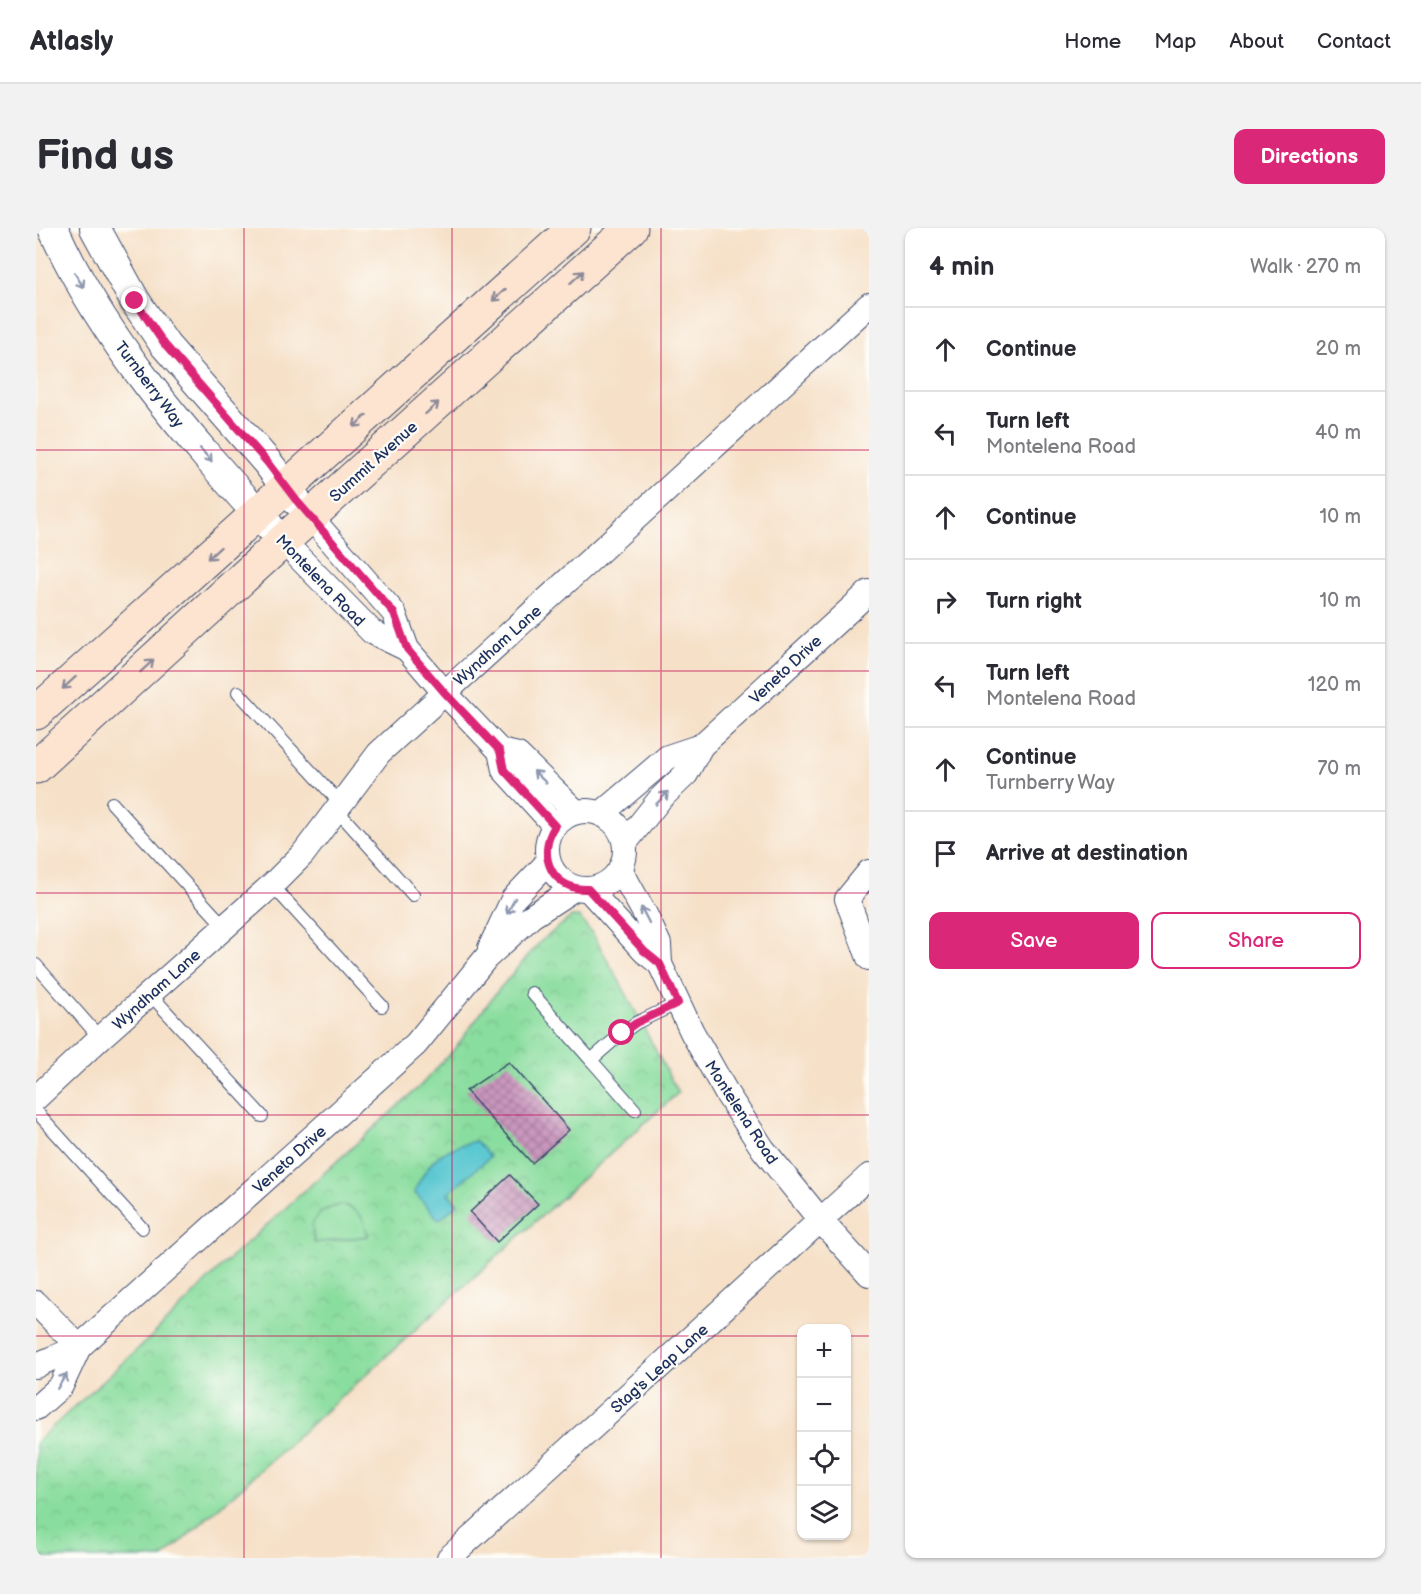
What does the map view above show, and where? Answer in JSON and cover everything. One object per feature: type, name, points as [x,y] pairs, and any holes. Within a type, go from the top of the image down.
[{"type":"main road","name":"Summit Avenue","points":[[297,502],[574,228]]},
{"type":"main road","name":"Summit Avenue","points":[[36,713],[269,527],[631,228]]},
{"type":"main road","name":"Summit Avenue","points":[[36,767],[269,527]]},
{"type":"street","name":"Turnberry Way","points":[[53,228],[66,258],[134,368],[181,427],[269,527]]},
{"type":"street","points":[[95,228],[135,301],[165,345],[267,462],[297,502]]},
{"type":"street","name":"Wyndham Lane","points":[[36,1098],[272,885],[303,854],[379,753],[869,305]]},
{"type":"street","name":"Montelena Road","points":[[297,502],[394,613],[407,649],[500,751],[504,770],[555,826]]},
{"type":"street","name":"Montelena Road","points":[[269,527],[372,633],[407,649]]},
{"type":"street","name":"Veneto Drive","points":[[625,843],[660,799],[686,774],[701,746],[869,592]]},
{"type":"street","name":"Veneto Drive","points":[[601,814],[668,757],[701,746]]},
{"type":"street","name":"Montelena Road","points":[[500,751],[518,755],[576,812]]},
{"type":"street","points":[[589,811],[601,814],[617,825],[625,843],[624,859],[620,869],[601,886],[582,889],[561,881],[548,862],[547,843],[555,826],[564,817],[576,812],[589,811]]},
{"type":"street","name":"Veneto Drive","points":[[486,958],[513,899],[548,862]]},
{"type":"street","name":"Montelena Road","points":[[620,869],[659,944],[660,964],[678,1003],[727,1094],[757,1140],[821,1221],[869,1274]]},
{"type":"street","points":[[869,872],[847,899],[869,957]]},
{"type":"street","name":"Montelena Road","points":[[582,889],[660,964]]},
{"type":"street","name":"Veneto Drive","points":[[36,1366],[79,1347],[416,1044],[486,958],[532,916],[582,889]]},
{"type":"street","name":"Stag's Leap Lane","points":[[449,1558],[869,1176]]},
{"type":"street","points":[[36,1303],[79,1347]]},
{"type":"street","name":"Veneto Drive","points":[[36,1408],[61,1386],[79,1347]]},
{"type":"lane","points":[[238,692],[413,895]]},
{"type":"lane","points":[[112,803],[225,927]]},
{"type":"lane","points":[[272,885],[382,1006]]},
{"type":"lane","points":[[36,965],[100,1038]]},
{"type":"lane","points":[[532,993],[635,1110]]},
{"type":"lane","points":[[150,994],[262,1116]]},
{"type":"lane","points":[[591,1060],[636,1023],[678,1003]]},
{"type":"lane","points":[[36,1111],[141,1228]]},
{"type":"green space","points":[[571,917],[579,917],[594,936],[678,1093],[163,1558],[36,1558],[36,1442],[154,1334],[227,1261],[421,1085],[456,1047],[495,994],[540,942]]},
{"type":"green space","points":[[341,1205],[357,1212],[365,1225],[368,1236],[314,1243],[312,1227],[315,1219],[325,1210]]},
{"type":"water","points":[[476,1141],[490,1157],[448,1193],[458,1204],[439,1220],[414,1192],[425,1171],[438,1157],[453,1148]]},
{"type":"building","points":[[509,1062],[569,1130],[532,1163],[466,1091]]},
{"type":"building","points":[[510,1175],[538,1204],[497,1242],[470,1212]]},
{"type":"route","points":[[135,301],[165,345],[394,613],[407,649],[500,751],[504,770],[555,826],[551,831],[546,850],[548,862],[556,876],[575,888],[588,889],[644,951],[660,964],[678,1003],[636,1023],[622,1033]]}]
